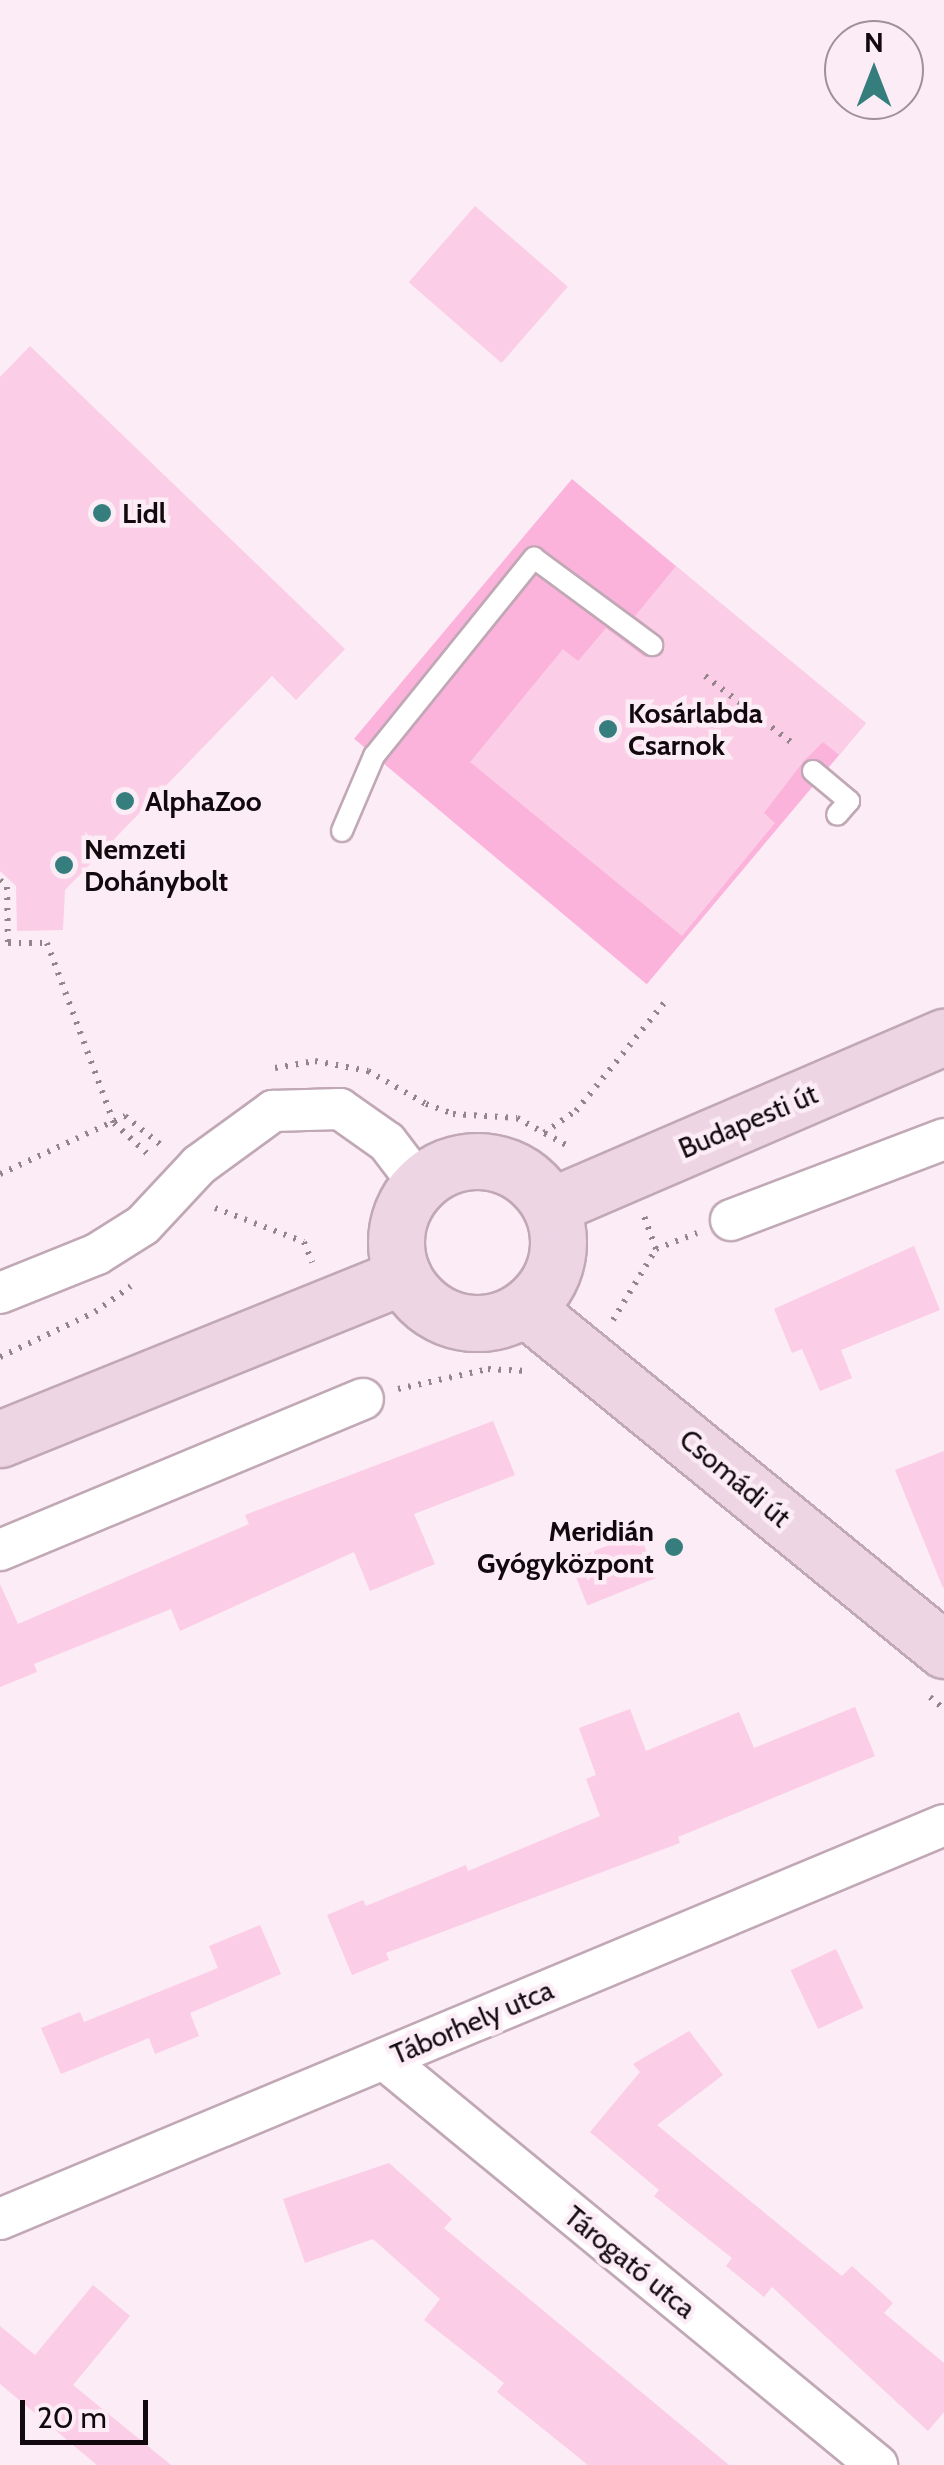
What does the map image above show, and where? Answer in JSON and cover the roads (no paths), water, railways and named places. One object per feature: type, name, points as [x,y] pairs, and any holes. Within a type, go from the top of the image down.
[{"type":"main road","name":"Budapesti út","points":[[551,1206],[944,1036]]},
{"type":"main road","points":[[491,1161],[536,1184],[551,1206],[557,1261],[526,1308],[504,1319],[456,1320],[416,1296],[403,1276],[397,1228],[419,1184],[453,1164],[491,1161]]},
{"type":"main road","points":[[0,1439],[327,1303],[403,1276]]},
{"type":"main road","name":"Csomádi út","points":[[526,1308],[929,1667]]},
{"type":"street","points":[[0,1293],[97,1254],[144,1226],[198,1165],[273,1111],[307,1106],[353,1115],[387,1142],[419,1184]]},
{"type":"street","points":[[731,1220],[944,1139]]},
{"type":"street","points":[[0,1550],[363,1399]]},
{"type":"street","name":"Táborhely utca","points":[[0,2219],[944,1825]]},
{"type":"street","name":"Tárogató utca","points":[[384,2059],[877,2465]]},
{"type":"lane","points":[[342,831],[374,756],[534,558],[652,644]]},
{"type":"lane","points":[[811,763],[850,801],[837,816]]},
{"type":"place","name":"Lidl","points":[[102,513]]},
{"type":"place","name":"Kosárlabda Csarnok","points":[[608,729]]},
{"type":"place","name":"AlphaZoo","points":[[125,801]]},
{"type":"place","name":"Nemzeti Dohánybolt","points":[[64,865]]},
{"type":"place","name":"Meridián Gyógyközpont","points":[[674,1547]]}]
